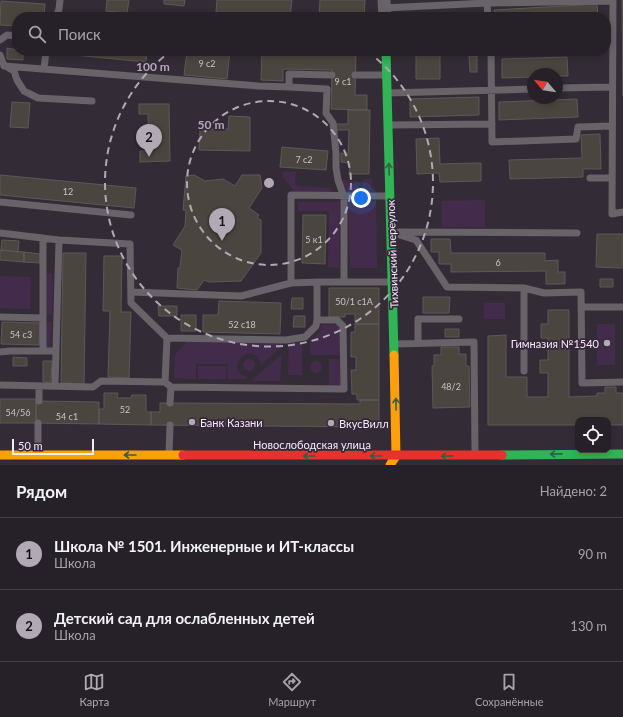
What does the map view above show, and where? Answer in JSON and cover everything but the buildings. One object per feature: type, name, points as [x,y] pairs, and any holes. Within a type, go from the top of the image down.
[{"type":"main road","name":"Тихвинский переулок","points":[[386,56],[396,456]]},
{"type":"main road","name":"Новослободская улица","points":[[0,455],[396,456],[623,454]]},
{"type":"main road","points":[[390,465],[396,456]]},
{"type":"lane","points":[[58,12],[60,0]]},
{"type":"lane","points":[[385,8],[487,3],[613,1],[611,19]]},
{"type":"lane","points":[[487,3],[488,12]]},
{"type":"lane","points":[[0,40],[7,35],[12,36]]},
{"type":"lane","points":[[0,55],[4,66],[14,71],[17,80],[24,91],[38,98],[92,101]]},
{"type":"lane","points":[[44,69],[45,56]]},
{"type":"lane","points":[[491,56],[492,142],[576,139],[578,127],[612,126]]},
{"type":"lane","points":[[610,56],[612,87],[612,214],[623,212]]},
{"type":"lane","points":[[4,66],[170,80],[327,89],[326,113],[333,123],[336,168],[338,180],[344,197],[344,282]]},
{"type":"lane","points":[[289,87],[289,74],[332,75]]},
{"type":"lane","points":[[355,75],[387,75]]},
{"type":"lane","points":[[563,88],[612,87]]},
{"type":"lane","points":[[387,93],[527,89]]},
{"type":"lane","points":[[388,125],[492,124]]},
{"type":"lane","points":[[590,178],[612,178]]},
{"type":"lane","points":[[291,283],[291,196],[390,196]]},
{"type":"lane","points":[[0,202],[131,215]]},
{"type":"lane","points":[[391,232],[577,233]]},
{"type":"lane","points":[[391,232],[416,240],[447,287],[524,288],[544,293],[581,292],[582,383],[623,382]]},
{"type":"lane","points":[[0,233],[59,240],[130,244],[131,303],[167,338],[286,340],[306,337],[316,326],[317,282]]},
{"type":"lane","points":[[43,238],[43,351]]},
{"type":"lane","points":[[55,386],[59,240]]},
{"type":"lane","points":[[131,292],[241,296],[291,283],[392,282]]},
{"type":"lane","points":[[524,288],[524,371]]},
{"type":"lane","points":[[581,307],[623,307]]},
{"type":"lane","points":[[0,318],[43,318]]},
{"type":"lane","points":[[418,343],[418,319],[459,319]]},
{"type":"lane","points":[[0,385],[93,387],[102,381],[165,382],[171,387],[344,389],[343,326],[337,320],[317,320]]},
{"type":"lane","points":[[165,382],[167,338]]},
{"type":"lane","points":[[394,344],[474,342],[475,455]]},
{"type":"lane","points":[[0,352],[56,351]]},
{"type":"lane","points":[[39,386],[39,401]]},
{"type":"lane","points":[[170,403],[171,387]]},
{"type":"lane","points":[[38,424],[38,455]]},
{"type":"lane","points":[[169,455],[170,425]]},
{"type":"shaded area","points":[[283,171],[296,172],[295,184],[298,186],[331,188],[331,194],[294,191],[283,177]]},
{"type":"shaded area","points":[[363,179],[372,179],[371,193],[363,193]]},
{"type":"shaded area","points":[[341,180],[359,181],[358,193],[346,193]]},
{"type":"shaded area","points":[[485,200],[485,227],[442,227],[441,201]]},
{"type":"shaded area","points":[[348,201],[376,201],[377,268],[350,268]]},
{"type":"shaded area","points":[[298,202],[340,202],[339,268],[328,267],[329,211],[298,211]]},
{"type":"shaded area","points":[[50,273],[53,275],[52,315],[47,315],[47,274]]},
{"type":"shaded area","points":[[0,276],[31,277],[30,309],[0,308]]},
{"type":"shaded area","points":[[484,303],[505,303],[505,319],[484,319]]},
{"type":"shaded area","points":[[47,322],[52,322],[51,347],[46,347]]},
{"type":"shaded area","points":[[597,324],[615,324],[615,365],[597,365]]},
{"type":"shaded area","points":[[321,325],[337,325],[340,328],[340,355],[310,355],[310,341],[320,332]]},
{"type":"shaded area","points":[[186,342],[282,343],[282,346],[261,365],[258,357],[253,354],[247,354],[242,357],[238,362],[237,367],[239,373],[247,377],[245,379],[228,379],[227,364],[196,364],[196,379],[174,378],[175,355]]},
{"type":"shaded area","points":[[289,343],[302,343],[302,375],[288,375]]},
{"type":"shaded area","points":[[282,354],[280,381],[251,381]]},
{"type":"shaded area","points":[[251,359],[254,360],[254,370],[247,371],[244,370],[243,363],[244,360]]},
{"type":"shaded area","points":[[329,359],[340,359],[340,387],[329,387]]},
{"type":"shaded area","points":[[318,361],[321,362],[321,372],[314,373],[311,372],[310,365],[311,362]]},
{"type":"shaded area","points":[[198,366],[226,366],[226,379],[198,379]]},
{"type":"traffic: fast","points":[[386,56],[394,355]]},
{"type":"traffic: fast","points":[[502,455],[623,454]]},
{"type":"traffic: slow","points":[[390,465],[396,456],[394,355]]},
{"type":"traffic: slow","points":[[0,455],[183,455]]},
{"type":"traffic: jam","points":[[183,455],[502,455]]},
{"type":"place","name":"Детский сад для ослабленных детей","points":[[149,157]]},
{"type":"place","name":"Школа № 1501. Инженерные и ИТ-классы","points":[[222,241]]},
{"type":"place","name":"Гимназия №1540","points":[[607,343]]},
{"type":"place","name":"Банк Казани","points":[[192,422]]},
{"type":"place","name":"ВкусВилл","points":[[331,423]]}]
